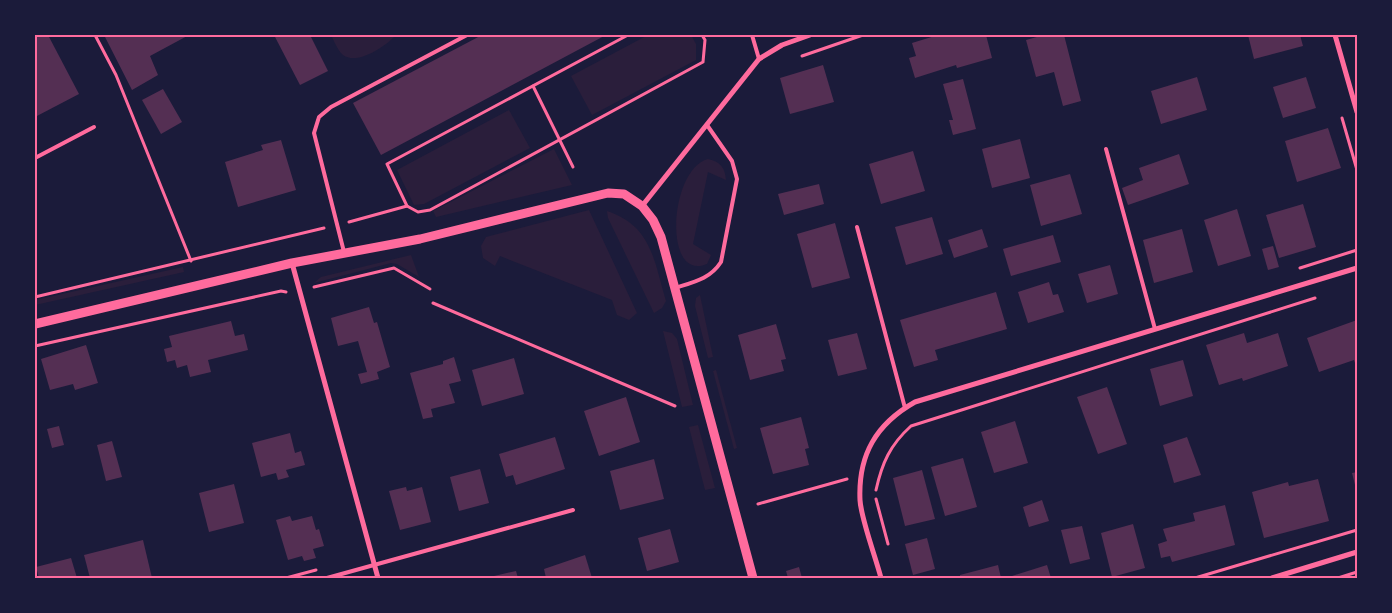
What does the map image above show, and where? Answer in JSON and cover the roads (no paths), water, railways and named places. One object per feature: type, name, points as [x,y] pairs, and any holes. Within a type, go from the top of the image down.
[{"type":"street","points":[[642,206],[759,59],[782,45],[810,35]]},
{"type":"street","points":[[1335,35],[1357,112]]},
{"type":"street","points":[[35,324],[292,263],[420,239],[608,193],[624,194],[642,206],[661,237],[752,578]]},
{"type":"street","points":[[292,263],[378,578]]},
{"type":"street","points":[[881,578],[860,502],[862,475],[868,449],[876,435],[886,423],[905,408],[915,402],[1357,268]]},
{"type":"street","points":[[1272,578],[1357,552]]},
{"type":"lane","points":[[345,254],[314,133],[319,117],[331,107],[467,35]]},
{"type":"lane","points":[[752,35],[759,59]]},
{"type":"lane","points":[[675,288],[702,280],[715,272],[721,262],[737,180],[732,161],[707,126]]},
{"type":"lane","points":[[35,158],[94,127]]},
{"type":"lane","points":[[1106,148],[1155,329]]},
{"type":"lane","points":[[857,227],[905,408]]},
{"type":"lane","points":[[327,578],[573,510]]}]
